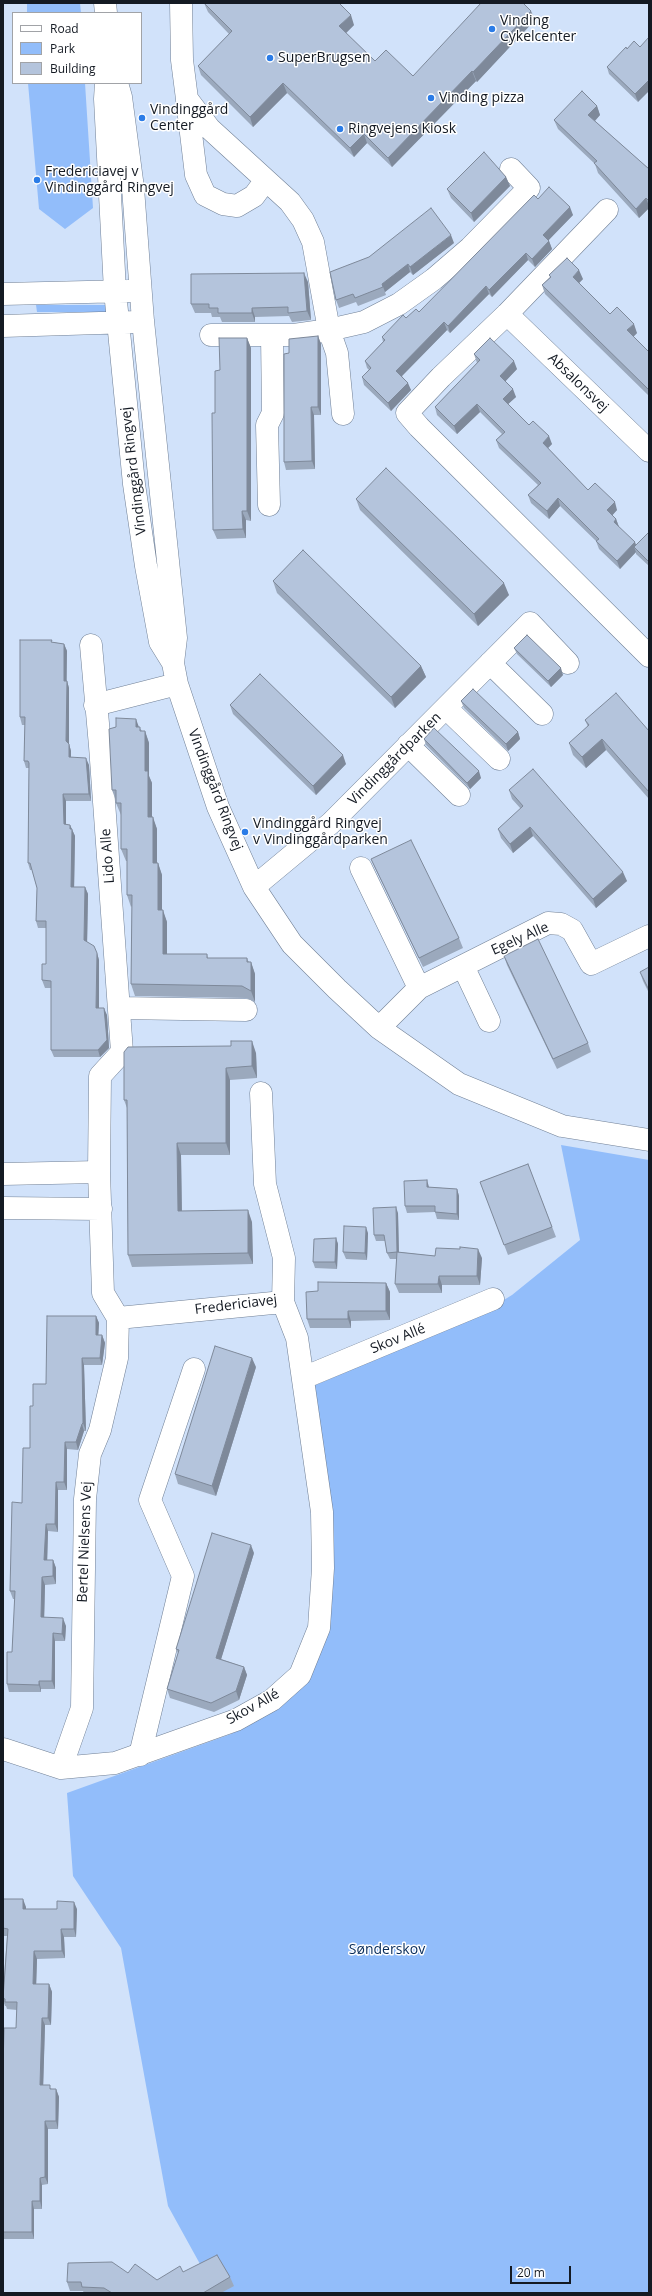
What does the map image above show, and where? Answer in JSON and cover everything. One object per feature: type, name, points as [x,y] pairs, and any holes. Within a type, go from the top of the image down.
[{"type":"street","points":[[181,3],[182,60],[196,174],[205,195],[223,204],[237,206],[254,196],[265,181]]},
{"type":"street","name":"Vindinggård Ringvej","points":[[106,84],[105,100],[114,291],[134,484],[146,566],[160,642],[172,663],[177,684],[218,807],[254,887],[292,944],[379,1028],[459,1084],[562,1126],[649,1140]]},
{"type":"street","name":"Vindinggård Ringvej","points":[[117,84],[121,97],[133,188],[143,321],[176,638],[172,663]]},
{"type":"street","points":[[187,99],[209,128],[265,181],[290,202],[303,220],[313,242],[329,330],[338,353],[344,414]]},
{"type":"street","points":[[210,335],[294,335],[329,330],[364,322],[399,304],[434,279],[465,252],[529,188],[511,169]]},
{"type":"street","points":[[607,210],[507,314],[441,377],[407,413],[419,427],[649,656]]},
{"type":"street","points":[[3,294],[141,290]]},
{"type":"street","name":"Absalonsvej","points":[[507,314],[649,451]]},
{"type":"street","points":[[3,326],[143,321]]},
{"type":"street","points":[[269,505],[266,425],[272,413],[272,335]]},
{"type":"street","name":"Vindinggårdparken","points":[[254,887],[331,823],[530,623],[568,663]]},
{"type":"street","name":"Lido Alle","points":[[91,645],[95,704],[100,746],[122,1052],[100,1076],[100,1172]]},
{"type":"street","points":[[490,663],[542,714]]},
{"type":"street","points":[[95,704],[177,684]]},
{"type":"street","points":[[446,708],[499,759]]},
{"type":"street","points":[[408,746],[459,794]]},
{"type":"street","points":[[362,868],[419,988]]},
{"type":"street","name":"Egely Alle","points":[[379,1028],[419,988],[548,923],[561,924],[572,930],[591,964],[649,936]]},
{"type":"street","points":[[463,966],[489,1021]]},
{"type":"street","points":[[119,1008],[246,1010]]},
{"type":"street","name":"Fredericiavej","points":[[118,1318],[283,1302],[284,1258],[265,1184],[261,1093]]},
{"type":"street","points":[[3,1174],[100,1172],[103,1293],[118,1318]]},
{"type":"street","points":[[3,1208],[101,1209]]},
{"type":"street","name":"Skov Allé","points":[[302,1378],[493,1299]]},
{"type":"street","name":"Skov Allé","points":[[3,1749],[61,1768],[115,1763],[236,1720],[272,1700],[300,1676],[319,1628],[323,1568],[322,1512],[297,1338],[283,1302]]},
{"type":"street","name":"Bertel Nielsens Vej","points":[[61,1768],[82,1708],[85,1499],[90,1454],[100,1430],[117,1358],[118,1318]]},
{"type":"street","points":[[140,1755],[183,1576],[150,1500],[194,1369]]},
{"type":"green space","points":[[27,3],[80,3],[81,12],[27,12]]},
{"type":"green space","points":[[28,84],[85,84],[93,208],[65,229],[39,209]]},
{"type":"green space","points":[[36,305],[107,305],[107,312],[37,312]]},
{"type":"green space","name":"Sønderskov","points":[[561,1145],[649,1160],[649,2293],[216,2293],[168,2206],[121,1948],[73,1876],[67,1793],[231,1734],[269,1713],[327,1616],[311,1387],[481,1314],[512,1295],[580,1240]]},
{"type":"building","points":[[204,3],[339,3],[351,15],[339,26],[375,61],[386,50],[413,76],[481,3],[523,3],[531,11],[388,158],[364,134],[350,148],[283,83],[250,117],[198,66],[232,31]]},
{"type":"building","points":[[649,37],[649,80],[635,94],[607,67],[626,47],[627,49],[634,41],[640,47]]},
{"type":"building","points":[[582,91],[597,106],[588,115],[649,169],[649,201],[646,198],[636,209],[594,163],[597,161],[554,120]]},
{"type":"building","points":[[484,152],[506,177],[471,213],[447,189]]},
{"type":"building","points":[[549,187],[570,207],[543,235],[549,241],[532,259],[526,253],[489,290],[486,286],[448,326],[444,322],[396,371],[408,383],[388,403],[362,377],[371,368],[365,361],[385,340],[382,337],[403,315],[406,318],[416,309],[419,312],[534,195],[538,199]]},
{"type":"building","points":[[431,208],[451,235],[410,267],[408,264],[382,284],[383,287],[355,298],[353,294],[336,300],[330,272],[369,257]]},
{"type":"building","points":[[567,258],[579,270],[573,277],[610,314],[617,307],[634,324],[627,330],[649,352],[649,390],[542,285],[551,277],[549,275]]},
{"type":"building","points":[[304,273],[307,311],[288,313],[288,307],[252,308],[252,313],[218,313],[218,308],[209,308],[209,304],[191,304],[191,274]]},
{"type":"building","points":[[318,336],[318,407],[311,407],[312,461],[284,462],[284,354],[289,353],[289,339]]},
{"type":"building","points":[[219,338],[247,338],[247,511],[242,511],[243,529],[213,530],[212,413],[215,413],[215,371],[220,370]]},
{"type":"building","points":[[490,338],[514,361],[500,376],[513,389],[503,399],[529,425],[533,421],[549,436],[543,443],[588,490],[595,483],[615,502],[607,510],[616,519],[614,522],[635,542],[617,561],[596,541],[599,539],[558,498],[547,511],[528,495],[541,483],[496,440],[505,432],[477,404],[454,426],[435,407],[480,360],[474,354]]},
{"type":"building","points":[[386,468],[504,583],[474,614],[356,499]]},
{"type":"building","points":[[649,532],[649,562],[634,547]]},
{"type":"building","points":[[303,550],[421,666],[391,697],[273,581]]},
{"type":"building","points":[[527,635],[561,668],[548,681],[514,648]]},
{"type":"building","points":[[20,640],[52,640],[51,642],[64,644],[64,681],[67,681],[66,741],[69,744],[69,757],[86,758],[89,794],[63,794],[64,824],[70,825],[70,829],[72,829],[71,887],[85,887],[84,940],[94,946],[97,953],[96,1008],[104,1008],[107,1040],[98,1050],[51,1050],[51,981],[42,980],[42,964],[46,964],[46,921],[36,921],[37,888],[30,863],[28,863],[29,763],[28,761],[24,761],[25,717],[20,717]]},
{"type":"building","points":[[260,674],[343,755],[313,786],[230,705]]},
{"type":"building","points":[[473,689],[518,732],[506,744],[461,701]]},
{"type":"building","points":[[616,693],[649,731],[649,792],[602,739],[582,757],[569,743],[589,725],[585,720]]},
{"type":"building","points":[[116,718],[136,719],[136,727],[140,727],[140,731],[145,731],[145,771],[148,771],[148,817],[153,817],[153,863],[158,863],[158,910],[163,910],[163,954],[207,954],[207,958],[247,958],[247,962],[251,962],[251,991],[242,986],[131,984],[132,895],[127,895],[127,849],[121,849],[121,803],[116,803],[116,790],[112,790],[109,729],[116,727]]},
{"type":"building","points":[[434,728],[479,771],[467,783],[424,739]]},
{"type":"building","points":[[533,769],[623,872],[593,899],[530,827],[510,844],[498,829],[523,806],[509,790]]},
{"type":"building","points":[[411,840],[459,938],[419,958],[371,859]]},
{"type":"building","points":[[538,939],[588,1043],[553,1059],[504,956]]},
{"type":"building","points":[[649,967],[649,990],[640,972]]},
{"type":"building","points":[[231,1041],[252,1041],[252,1066],[226,1068],[226,1143],[177,1143],[178,1211],[248,1210],[248,1253],[128,1255],[127,1100],[124,1100],[124,1052],[128,1047],[231,1046]]},
{"type":"building","points":[[528,1164],[552,1227],[504,1245],[480,1182]]},
{"type":"building","points":[[427,1180],[427,1187],[457,1189],[457,1214],[435,1212],[435,1206],[405,1206],[404,1181]]},
{"type":"building","points":[[396,1207],[397,1252],[387,1253],[384,1235],[374,1235],[373,1208]]},
{"type":"building","points":[[344,1226],[366,1227],[365,1253],[343,1252]]},
{"type":"building","points":[[336,1238],[335,1262],[313,1262],[314,1239]]},
{"type":"building","points":[[460,1247],[478,1249],[477,1276],[439,1276],[438,1284],[395,1284],[397,1252],[435,1256],[436,1248],[460,1249]]},
{"type":"building","points":[[318,1282],[386,1283],[386,1311],[348,1311],[348,1319],[307,1319],[306,1292],[318,1291]]},
{"type":"building","points":[[47,1316],[96,1316],[96,1335],[102,1335],[100,1358],[82,1358],[83,1423],[76,1442],[65,1442],[64,1482],[56,1482],[55,1524],[46,1524],[44,1560],[53,1560],[53,1576],[42,1577],[41,1617],[63,1618],[62,1634],[53,1633],[52,1681],[39,1681],[39,1685],[7,1684],[7,1652],[12,1652],[15,1591],[10,1591],[12,1502],[22,1503],[23,1448],[30,1448],[30,1406],[33,1406],[33,1384],[46,1384]]},
{"type":"building","points":[[215,1346],[252,1358],[212,1486],[175,1474]]},
{"type":"building","points":[[212,1533],[251,1545],[216,1658],[244,1667],[236,1691],[211,1703],[167,1689],[179,1650],[176,1649]]},
{"type":"building","points":[[3,1899],[23,1899],[23,1909],[57,1909],[57,1901],[74,1902],[74,1929],[61,1929],[62,1951],[34,1951],[33,1984],[49,1984],[48,2018],[42,2018],[40,2085],[50,2085],[50,2089],[56,2089],[56,2121],[45,2121],[45,2177],[40,2178],[40,2201],[32,2201],[32,2232],[3,2232],[4,2028],[16,2028],[17,2002],[5,2002],[5,1999],[3,1998],[8,1929],[3,1928]]},
{"type":"building","points":[[217,2255],[230,2277],[203,2293],[112,2293],[104,2288],[82,2287],[81,2282],[67,2282],[68,2263],[112,2262],[128,2273],[135,2264],[157,2280],[180,2266],[183,2272]]},
{"type":"place","name":"Vinding Cykelcenter","points":[[492,29]]},
{"type":"place","name":"SuperBrugsen","points":[[270,58]]},
{"type":"place","name":"Vinding pizza","points":[[431,98]]},
{"type":"place","name":"Vindinggård Center","points":[[142,118]]},
{"type":"place","name":"Ringvejens Kiosk","points":[[340,129]]},
{"type":"place","name":"Fredericiavej v Vindinggård Ringvej","points":[[37,180]]},
{"type":"place","name":"Vindinggård Ringvej v Vindinggårdparken","points":[[245,832]]}]
